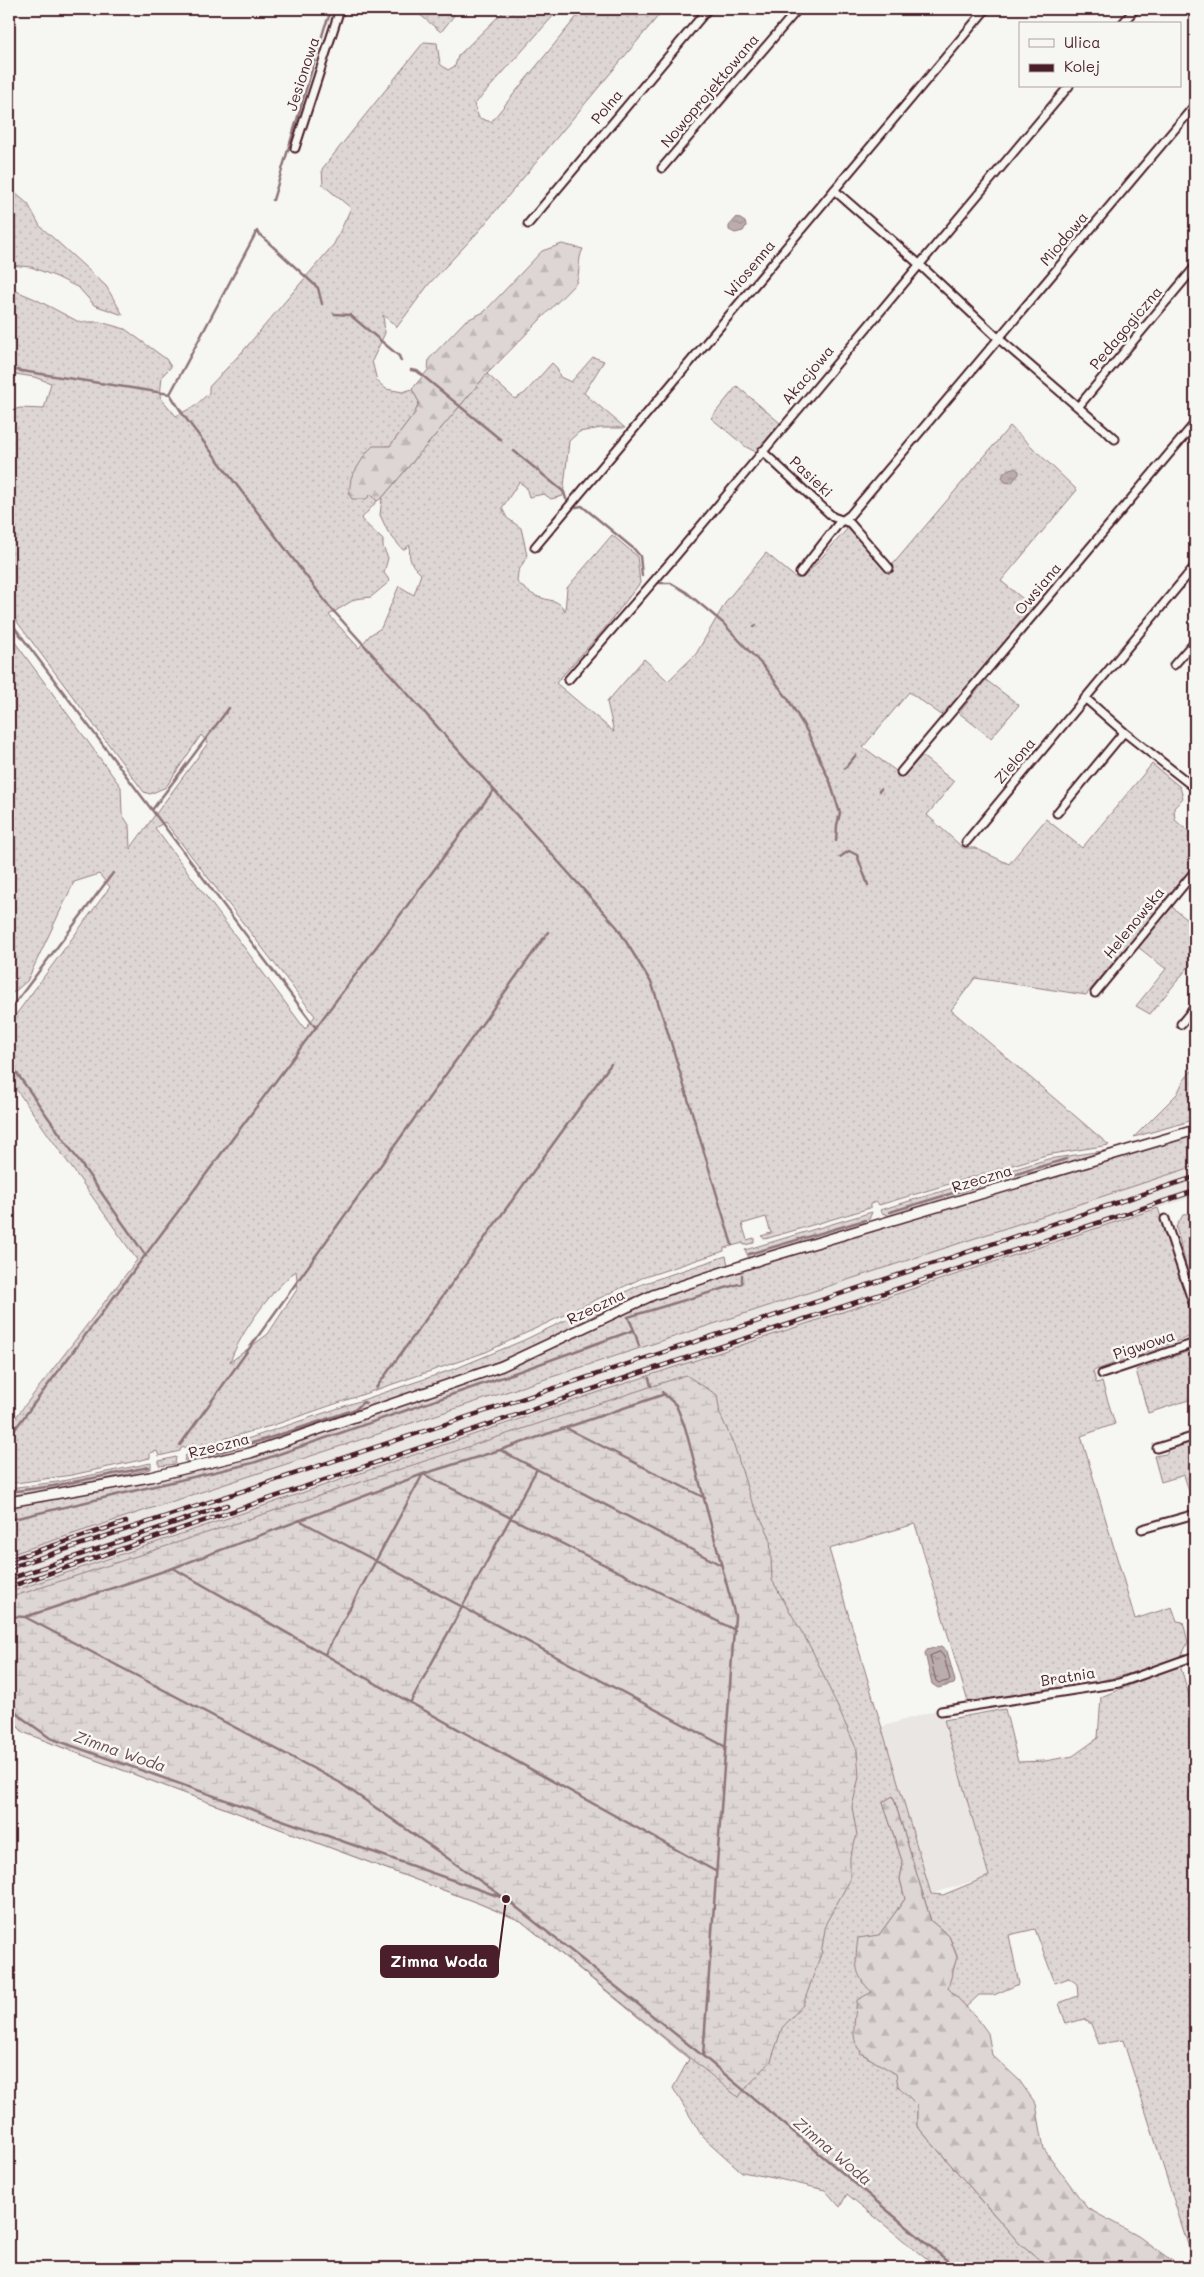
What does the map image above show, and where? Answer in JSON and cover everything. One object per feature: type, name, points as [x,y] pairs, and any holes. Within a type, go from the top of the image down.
[{"type":"street","name":"Jesionowa","points":[[295,148],[340,9]]},
{"type":"street","name":"Polna","points":[[528,224],[708,9]]},
{"type":"street","name":"Nowoprojektowana","points":[[662,168],[798,9]]},
{"type":"street","name":"Wiosenna","points":[[535,547],[986,9]]},
{"type":"street","points":[[1124,22],[1135,9]]},
{"type":"street","name":"Akacjowa","points":[[568,680],[674,558],[1068,88]]},
{"type":"street","name":"Miodowa","points":[[800,573],[842,520],[850,515],[1195,105]]},
{"type":"street","points":[[834,190],[919,264],[998,338],[1115,439]]},
{"type":"street","name":"Pedagogiczna","points":[[1078,407],[1195,267]]},
{"type":"street","name":"Owsiana","points":[[901,772],[1195,423]]},
{"type":"street","name":"Pasieki","points":[[762,451],[832,516],[850,523],[889,568]]},
{"type":"street","name":"Zielona","points":[[966,842],[1195,566]]},
{"type":"street","points":[[1174,665],[1195,641]]},
{"type":"street","points":[[1085,698],[1124,732],[1195,788]]},
{"type":"street","points":[[1057,813],[1124,732]]},
{"type":"street","name":"Helenowska","points":[[1095,993],[1195,871]]},
{"type":"street","points":[[1181,1024],[1195,1007]]},
{"type":"street","name":"Rzeczna","points":[[9,1502],[150,1476],[250,1453],[502,1366],[653,1295],[762,1259],[1195,1130]]},
{"type":"street","points":[[1165,1219],[1195,1309]]},
{"type":"street","name":"Pigwowa","points":[[1102,1374],[1195,1343]]},
{"type":"street","points":[[1157,1448],[1195,1436]]},
{"type":"street","points":[[1142,1529],[1195,1514]]},
{"type":"street","name":"Bratnia","points":[[941,1711],[1119,1683],[1195,1656]]},
{"type":"shaded area","points":[[1195,1166],[1195,1196],[599,1392],[9,1593],[9,1555]]},
{"type":"shaded area","points":[[940,1709],[989,1876],[931,1894],[881,1727]]},
{"type":"green space","points":[[413,9],[459,9],[441,32]]},
{"type":"green space","points":[[506,9],[545,9],[554,15],[474,105],[479,118],[491,122],[583,9],[664,9],[478,232],[429,284],[397,327],[383,315],[385,333],[372,361],[377,381],[386,389],[403,392],[412,389],[419,402],[415,413],[390,446],[373,447],[371,494],[377,501],[361,519],[383,540],[383,547],[388,558],[384,573],[390,581],[371,597],[355,599],[329,615],[359,648],[370,635],[381,628],[399,586],[414,595],[421,574],[411,561],[409,554],[410,545],[403,550],[388,532],[380,515],[382,498],[487,374],[515,399],[525,393],[552,363],[557,368],[560,377],[571,382],[593,357],[604,361],[584,393],[625,428],[601,428],[579,432],[569,441],[563,496],[551,499],[544,494],[529,497],[526,487],[519,482],[502,508],[507,518],[521,528],[524,541],[527,556],[518,572],[517,582],[535,596],[558,603],[565,611],[567,588],[612,535],[637,556],[640,583],[605,628],[556,683],[614,732],[607,702],[644,659],[668,681],[696,654],[727,600],[766,553],[796,578],[803,578],[849,527],[876,559],[889,569],[1010,426],[1077,490],[1001,581],[1033,607],[943,716],[909,692],[863,747],[903,776],[922,756],[954,782],[927,815],[963,848],[975,848],[1009,864],[1046,819],[1082,848],[1152,764],[1180,787],[1183,798],[1174,808],[1175,820],[1195,837],[1195,865],[1086,995],[975,978],[951,1010],[1109,1145],[1046,1155],[879,1205],[877,1202],[870,1204],[870,1208],[765,1239],[761,1236],[771,1233],[766,1217],[742,1224],[747,1240],[754,1238],[754,1243],[744,1245],[743,1243],[724,1248],[724,1251],[642,1278],[486,1352],[274,1425],[189,1449],[190,1446],[181,1448],[180,1451],[159,1456],[157,1451],[150,1453],[150,1458],[72,1475],[9,1484],[9,1426],[137,1260],[9,1079],[9,1011],[12,1020],[110,887],[99,874],[74,882],[27,981],[13,993],[9,994],[9,634],[121,787],[122,814],[129,825],[130,849],[208,743],[201,735],[166,787],[150,794],[144,792],[9,611],[9,411],[20,408],[44,409],[51,383],[34,377],[9,373],[9,288],[79,322],[100,322],[125,329],[166,359],[171,367],[162,376],[160,397],[176,416],[195,406],[209,393],[209,387],[243,351],[334,244],[351,208],[323,185],[322,169],[424,42],[437,43],[440,64],[448,70],[455,66],[458,56]],"holes":[[[165,822],[315,1016],[305,1029],[155,828]],[[296,1271],[298,1288],[268,1334],[230,1362],[241,1338],[258,1312],[277,1289]]]},
{"type":"green space","points":[[9,188],[28,204],[40,226],[106,286],[123,315],[94,305],[79,288],[57,277],[31,267],[9,265]]},
{"type":"green space","points":[[562,244],[583,249],[576,283],[487,374],[382,498],[377,501],[371,494],[366,499],[352,499],[349,494],[351,478],[366,453],[373,446],[390,446],[415,413],[419,402],[412,389],[428,370],[429,359],[465,321],[484,312],[542,251]]},
{"type":"green space","points":[[737,386],[780,423],[756,452],[746,447],[711,418]]},
{"type":"green space","points":[[986,680],[1019,705],[991,738],[959,713]]},
{"type":"green space","points":[[1172,907],[1195,926],[1195,959],[1150,1014],[1136,1006],[1166,969],[1138,947]]},
{"type":"green space","points":[[1195,1067],[1195,1119],[1134,1137],[1177,1094],[1184,1080]]},
{"type":"green space","points":[[1195,1135],[1195,1166],[9,1555],[9,1506],[62,1498],[258,1455],[493,1374],[659,1298],[774,1260]]},
{"type":"green space","points":[[1109,1150],[891,1216],[882,1213],[880,1210],[1048,1159]]},
{"type":"green space","points":[[1158,1208],[1195,1322],[1195,1331],[1192,1336],[1093,1371],[1096,1383],[1102,1382],[1115,1424],[1081,1436],[1135,1619],[1172,1607],[1177,1621],[1183,1622],[1188,1642],[1182,1655],[1130,1673],[1076,1686],[968,1702],[915,1524],[829,1549],[931,1894],[943,1895],[989,1876],[944,1720],[1005,1709],[1018,1762],[1045,1761],[1073,1756],[1098,1738],[1101,1697],[1180,1665],[1195,1715],[1195,2254],[1190,2251],[1123,2040],[1099,2044],[1091,2024],[1084,2019],[1066,2024],[1059,2003],[1078,1996],[1077,1984],[1069,1978],[1055,1983],[1035,1929],[1009,1935],[1019,1984],[994,1995],[979,1995],[966,2007],[947,1988],[957,1956],[949,1936],[931,1921],[893,1796],[883,1802],[903,1864],[900,1879],[905,1899],[879,1935],[872,1992],[860,2053],[897,2074],[898,2086],[917,2105],[917,2126],[1019,2243],[1048,2268],[937,2268],[847,2194],[840,2207],[825,2190],[742,2172],[702,2136],[673,2088],[689,2059],[521,1921],[478,1903],[23,1732],[9,1717],[15,1606],[10,1592],[599,1392]]},
{"type":"green space","points":[[1195,1211],[1195,1280],[1190,1280],[1176,1227],[1183,1215]]},
{"type":"green space","points":[[872,1212],[868,1222],[749,1258],[745,1250]]},
{"type":"green space","points":[[726,1256],[728,1265],[652,1290],[615,1305],[531,1348],[476,1370],[280,1439],[242,1450],[186,1462],[184,1460],[186,1455],[250,1438],[457,1368],[522,1341],[642,1284]]},
{"type":"green space","points":[[1195,1349],[1195,1398],[1148,1413],[1136,1370]]},
{"type":"green space","points":[[686,1375],[717,1395],[720,1414],[734,1445],[750,1497],[770,1537],[772,1580],[813,1652],[857,1750],[859,1777],[852,1807],[857,1835],[850,1857],[850,1880],[826,1923],[821,1954],[803,2005],[782,2028],[771,2061],[738,2097],[521,1921],[478,1903],[23,1732],[9,1717],[9,1598]]},
{"type":"green space","points":[[1195,1441],[1194,1507],[1184,1475],[1161,1482],[1154,1456],[1166,1454],[1169,1449]]},
{"type":"green space","points":[[176,1457],[175,1464],[159,1466],[159,1461]]},
{"type":"green space","points":[[151,1463],[151,1469],[54,1490],[9,1496],[9,1488],[57,1482]]},
{"type":"green space","points":[[893,1796],[931,1921],[949,1936],[957,1957],[948,1988],[977,2018],[988,2033],[992,2055],[1019,2080],[1036,2104],[1044,2149],[1087,2208],[1138,2236],[1182,2268],[1048,2268],[1019,2243],[917,2126],[917,2105],[898,2086],[896,2074],[870,2059],[857,2047],[854,2030],[857,2000],[872,1992],[858,1974],[856,1954],[858,1938],[879,1935],[905,1899],[900,1879],[903,1864],[883,1802]]},
{"type":"water","points":[[737,217],[745,222],[746,226],[743,231],[735,233],[729,230],[729,226]]},
{"type":"water","points":[[1015,468],[1019,471],[1019,474],[1011,483],[1005,482],[1002,478],[1003,474]]},
{"type":"water","points":[[941,1646],[947,1651],[955,1681],[954,1684],[938,1688],[932,1684],[925,1653],[927,1650]]},
{"type":"waterway","points":[[273,200],[325,26],[332,9]]},
{"type":"waterway","points":[[257,231],[170,394],[184,416],[329,606],[617,927],[652,984],[732,1245]]},
{"type":"waterway","points":[[257,232],[318,288],[322,304]]},
{"type":"waterway","points":[[334,314],[350,315],[399,356],[401,361]]},
{"type":"waterway","points":[[9,369],[170,394]]},
{"type":"waterway","points":[[411,370],[417,371],[501,440]]},
{"type":"waterway","points":[[514,451],[564,492],[566,499]]},
{"type":"waterway","points":[[576,507],[582,506],[634,549],[640,556],[642,576]]},
{"type":"waterway","points":[[659,583],[671,583],[686,592],[723,623],[765,668],[788,699],[808,733],[831,784]]},
{"type":"waterway","points":[[9,620],[316,1028]]},
{"type":"waterway","points":[[152,810],[229,708]]},
{"type":"waterway","points":[[845,768],[856,755]]},
{"type":"waterway","points":[[831,785],[840,813],[836,841]]},
{"type":"waterway","points":[[9,1437],[493,791]]},
{"type":"waterway","points":[[849,851],[857,855],[868,885]]},
{"type":"waterway","points":[[840,857],[849,851]]},
{"type":"waterway","points":[[9,1011],[113,873]]},
{"type":"waterway","points":[[180,1445],[548,932]]},
{"type":"waterway","points":[[9,1062],[146,1256]]},
{"type":"waterway","points":[[376,1388],[611,1064]]},
{"type":"waterway","points":[[890,1212],[1066,1159]]},
{"type":"waterway","points":[[749,1254],[865,1220]]},
{"type":"waterway","points":[[9,1520],[253,1463],[634,1330],[628,1317],[742,1283],[742,1275]]},
{"type":"waterway","points":[[634,1330],[639,1346]]},
{"type":"waterway","points":[[649,1378],[651,1386]]},
{"type":"waterway","points":[[662,1392],[676,1405],[685,1427],[735,1616],[703,2056]]},
{"type":"waterway","points":[[25,1617],[173,1568],[423,1474],[665,1394]]},
{"type":"waterway","points":[[187,1459],[272,1437],[356,1409],[363,1402],[366,1403]]},
{"type":"waterway","points":[[566,1428],[705,1498]]},
{"type":"waterway","points":[[500,1450],[723,1566]]},
{"type":"waterway","points":[[9,1492],[53,1486],[149,1467]]},
{"type":"waterway","points":[[410,1703],[537,1469]]},
{"type":"waterway","points":[[325,1654],[423,1474],[735,1630]]},
{"type":"waterway","points":[[299,1520],[726,1747]]},
{"type":"waterway","points":[[173,1568],[373,1682],[715,1871]]},
{"type":"waterway","points":[[9,1616],[25,1617],[339,1782],[503,1897]]},
{"type":"waterway","name":"Zimna Woda","points":[[9,1704],[21,1717],[50,1738],[506,1899],[703,2056],[956,2268]]},
{"type":"railway","points":[[9,1568],[1195,1177]]},
{"type":"railway","points":[[9,1587],[634,1375],[1195,1191]]},
{"type":"railway","points":[[9,1579],[227,1505]]},
{"type":"railway","points":[[9,1560],[126,1522]]},
{"type":"place","name":"Zimna Woda","points":[[506,1899]]}]
